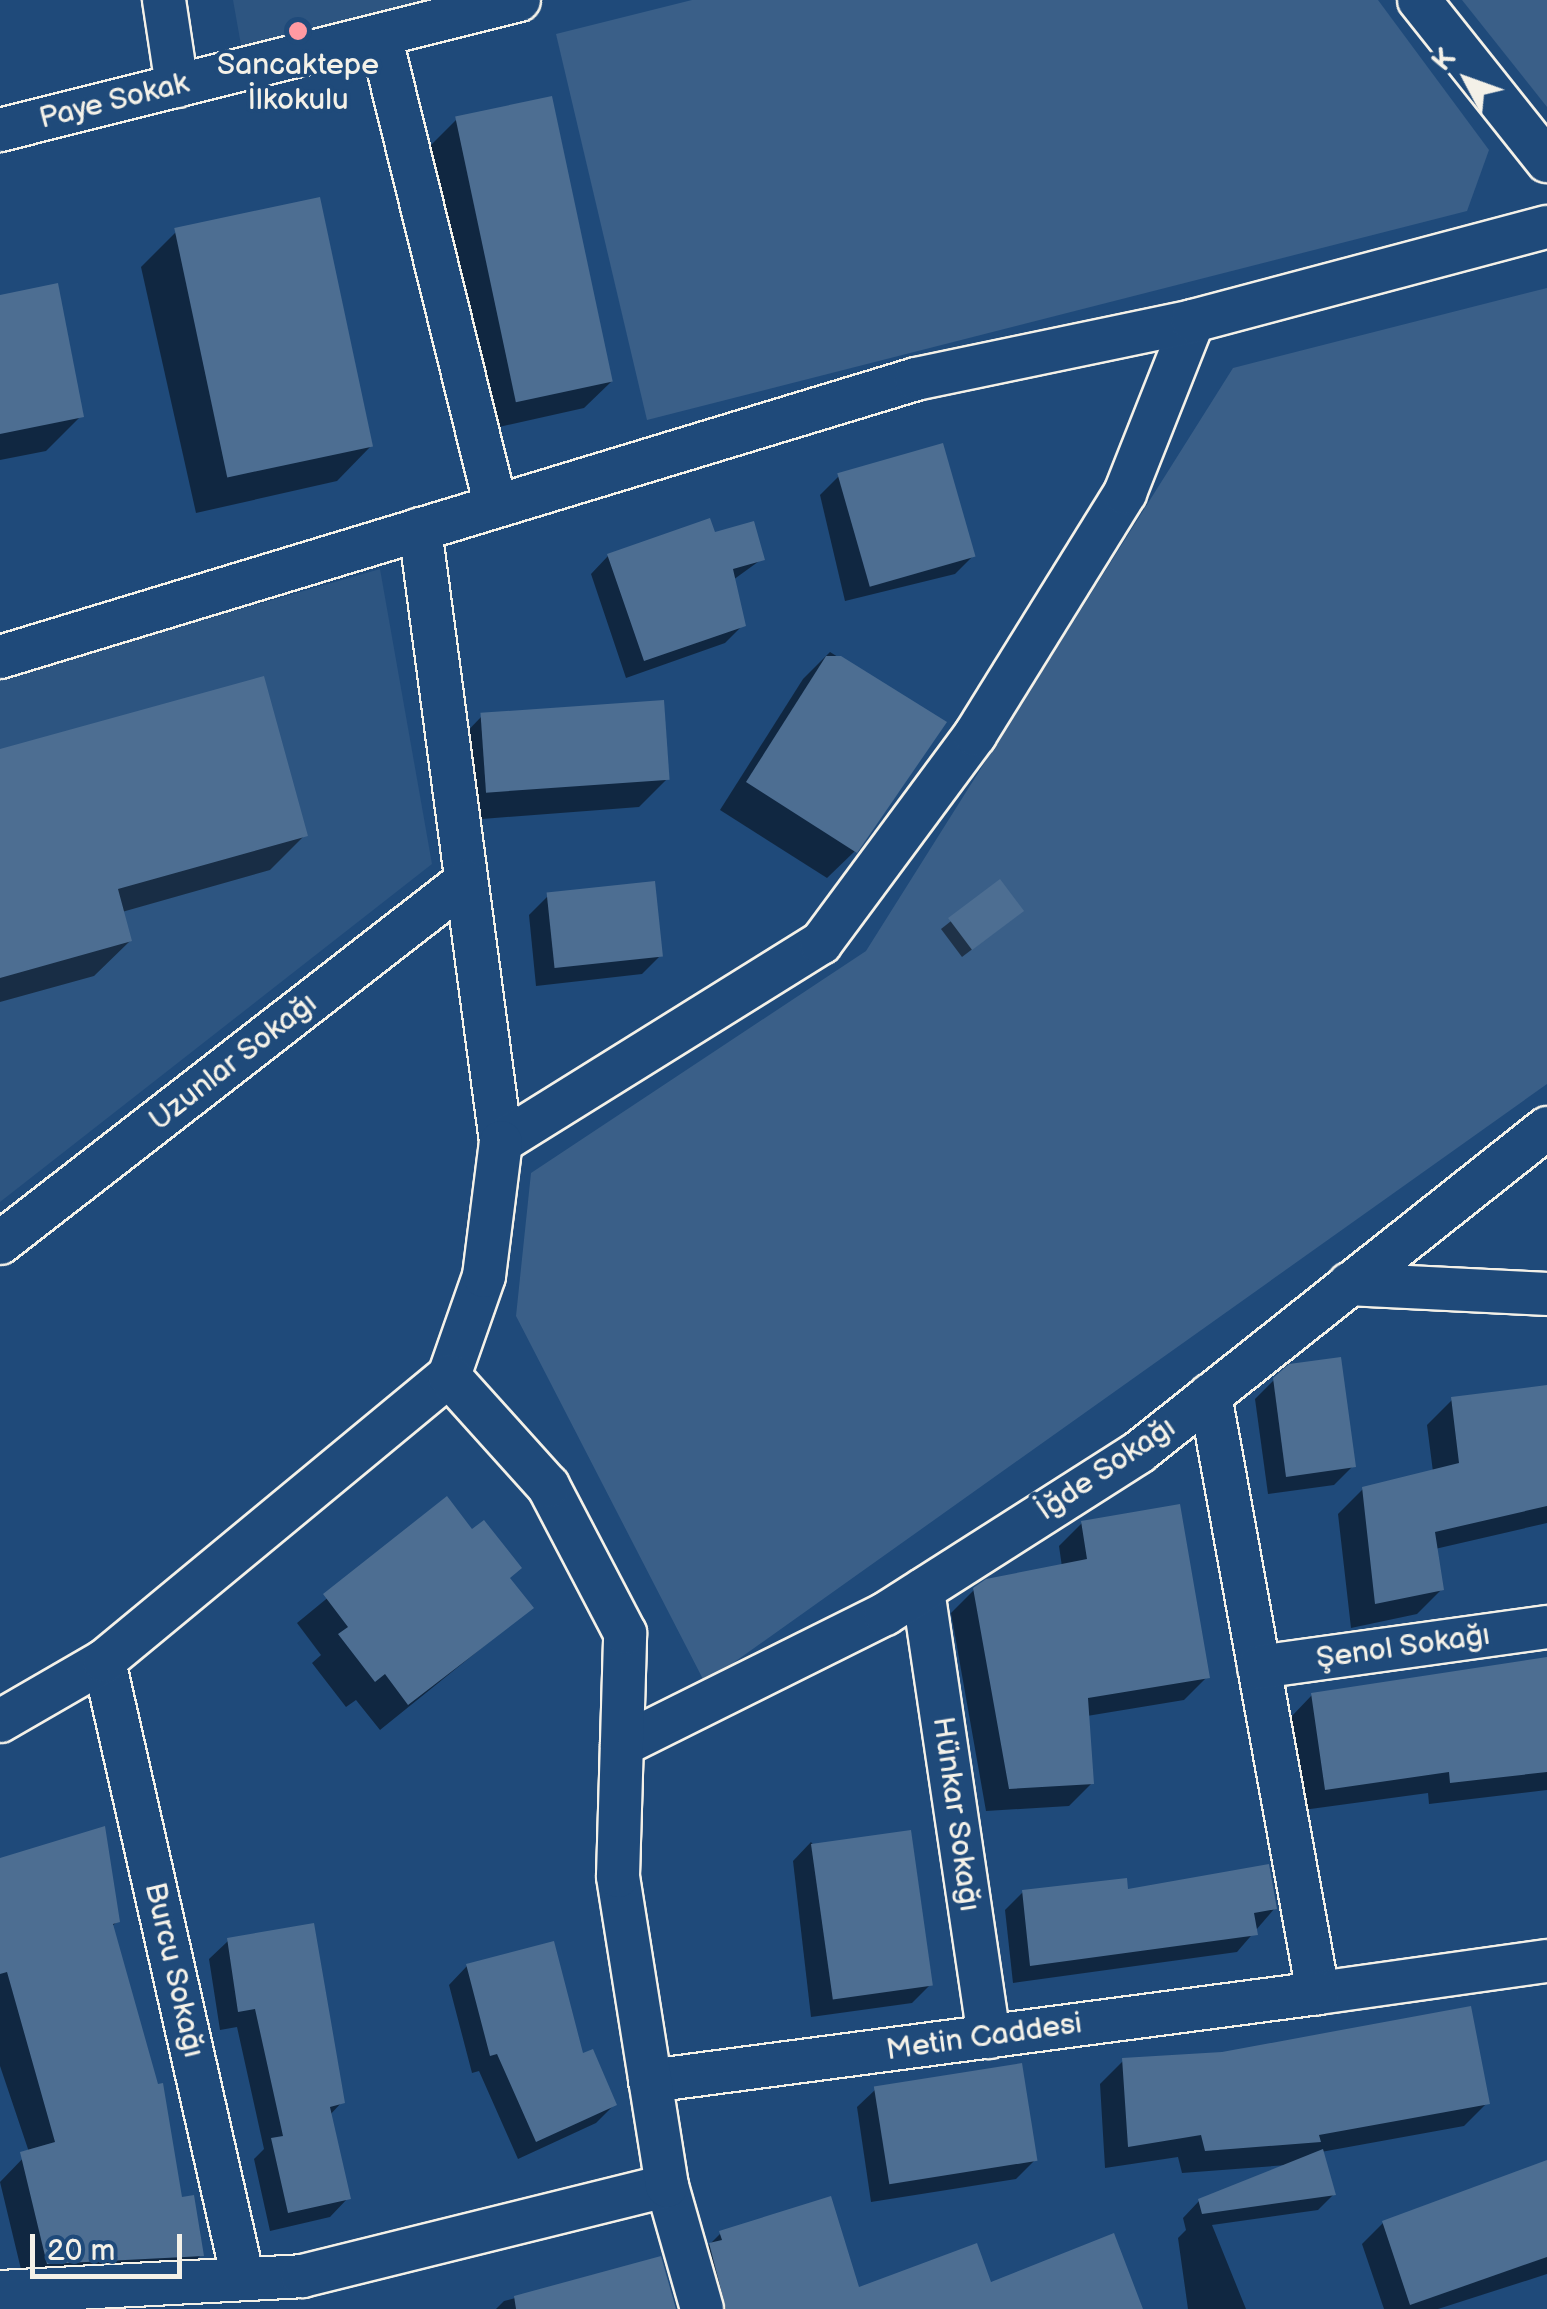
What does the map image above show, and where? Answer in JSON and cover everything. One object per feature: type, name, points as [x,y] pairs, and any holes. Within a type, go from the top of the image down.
[{"type":"street","points":[[164,0],[177,86]]},
{"type":"street","name":"Paye Sokak","points":[[0,130],[520,0]]},
{"type":"street","points":[[1419,0],[1547,162]]},
{"type":"street","points":[[380,34],[496,506]]},
{"type":"street","points":[[0,657],[916,379],[1193,321],[1547,227]]},
{"type":"street","points":[[501,1142],[822,943],[975,735],[1125,493],[1193,321]]},
{"type":"street","points":[[0,1720],[104,1662],[449,1376],[484,1276],[501,1142],[420,529]]},
{"type":"street","name":"Uzunlar Sokağı","points":[[0,1244],[466,882]]},
{"type":"street","name":"İğde Sokağı","points":[[622,1745],[923,1590],[1139,1452],[1547,1128]]},
{"type":"street","points":[[1350,1284],[1547,1294]]},
{"type":"street","points":[[449,1376],[548,1486],[625,1633],[618,1876],[667,2186],[702,2309]]},
{"type":"street","points":[[1210,1395],[1318,1993]]},
{"type":"street","name":"Hünkar Sokağı","points":[[923,1590],[989,2037]]},
{"type":"street","name":"Şenol Sokağı","points":[[1259,1666],[1547,1627]]},
{"type":"street","name":"Burcu Sokağı","points":[[104,1662],[244,2280]]},
{"type":"street","name":"Metin Caddesi","points":[[650,2082],[1547,1961]]},
{"type":"street","points":[[0,2292],[302,2276],[667,2186]]},
{"type":"shaded area","name":"Sancaktepe İlkokulu","points":[[233,0],[471,0],[244,62]]},
{"type":"shaded area","points":[[692,0],[1378,0],[1489,150],[1467,211],[647,420],[556,34]]},
{"type":"shaded area","points":[[1462,0],[1547,0],[1547,107]]},
{"type":"shaded area","points":[[1547,288],[1547,1084],[705,1683],[516,1316],[531,1173],[866,951],[1233,368]]},
{"type":"shaded area","points":[[380,569],[432,864],[0,1202],[0,678]]},
{"type":"building","points":[[552,96],[613,382],[516,402],[455,117]]},
{"type":"building","points":[[320,197],[373,446],[227,477],[174,228]]},
{"type":"building","points":[[58,283],[84,417],[0,434],[0,295]]},
{"type":"building","points":[[943,443],[976,556],[870,587],[837,473]]},
{"type":"building","points":[[710,518],[715,532],[754,521],[765,560],[733,569],[746,626],[644,661],[607,554]]},
{"type":"building","points":[[826,656],[841,656],[947,722],[857,853],[746,782]]},
{"type":"building","points":[[264,676],[308,836],[118,889],[132,941],[0,978],[0,749]]},
{"type":"building","points":[[664,700],[670,780],[486,793],[480,713]]},
{"type":"building","points":[[1000,879],[1024,911],[972,950],[948,918]]},
{"type":"building","points":[[655,881],[663,957],[555,968],[547,892]]},
{"type":"building","points":[[1341,1357],[1356,1467],[1286,1477],[1273,1378],[1289,1364]]},
{"type":"building","points":[[1547,1385],[1547,1506],[1435,1532],[1444,1590],[1375,1604],[1362,1487],[1459,1463],[1451,1397]]},
{"type":"building","points":[[447,1496],[472,1529],[484,1520],[522,1568],[510,1578],[534,1608],[408,1705],[385,1674],[375,1682],[338,1634],[348,1627],[323,1594]]},
{"type":"building","points":[[1180,1504],[1210,1678],[1088,1698],[1094,1784],[1009,1789],[973,1588],[986,1579],[1087,1559],[1081,1521]]},
{"type":"building","points":[[1547,1657],[1547,1772],[1450,1783],[1449,1772],[1325,1790],[1311,1693]]},
{"type":"building","points":[[105,1826],[120,1922],[113,1924],[158,2084],[163,2083],[182,2197],[194,2195],[204,2256],[47,2264],[20,2152],[55,2142],[7,1972],[0,1974],[0,1858]]},
{"type":"building","points":[[911,1830],[933,1985],[833,2000],[811,1844]]},
{"type":"building","points":[[1269,1864],[1277,1909],[1254,1913],[1258,1935],[1030,1966],[1022,1890],[1127,1878],[1128,1889]]},
{"type":"building","points":[[314,1923],[345,2103],[330,2107],[351,2199],[288,2213],[271,2138],[283,2136],[255,2009],[238,2012],[227,1938]]},
{"type":"building","points":[[554,1941],[583,2053],[593,2049],[617,2105],[536,2142],[497,2054],[490,2056],[466,1964]]},
{"type":"building","points":[[1471,2006],[1490,2104],[1319,2135],[1321,2142],[1205,2151],[1201,2135],[1128,2147],[1122,2058],[1222,2052]]},
{"type":"building","points":[[1022,2063],[1037,2161],[889,2184],[874,2086]]},
{"type":"building","points":[[1323,2149],[1336,2195],[1202,2214],[1198,2199]]},
{"type":"building","points":[[1547,2160],[1547,2257],[1410,2305],[1382,2221]]},
{"type":"building","points":[[831,2196],[859,2287],[977,2243],[991,2282],[1114,2233],[1143,2309],[726,2309],[709,2243],[722,2240],[719,2231]]},
{"type":"building","points":[[661,2256],[676,2309],[516,2309],[514,2296]]},
{"type":"place","name":"Sancaktepe İlkokulu","points":[[298,31]]}]
